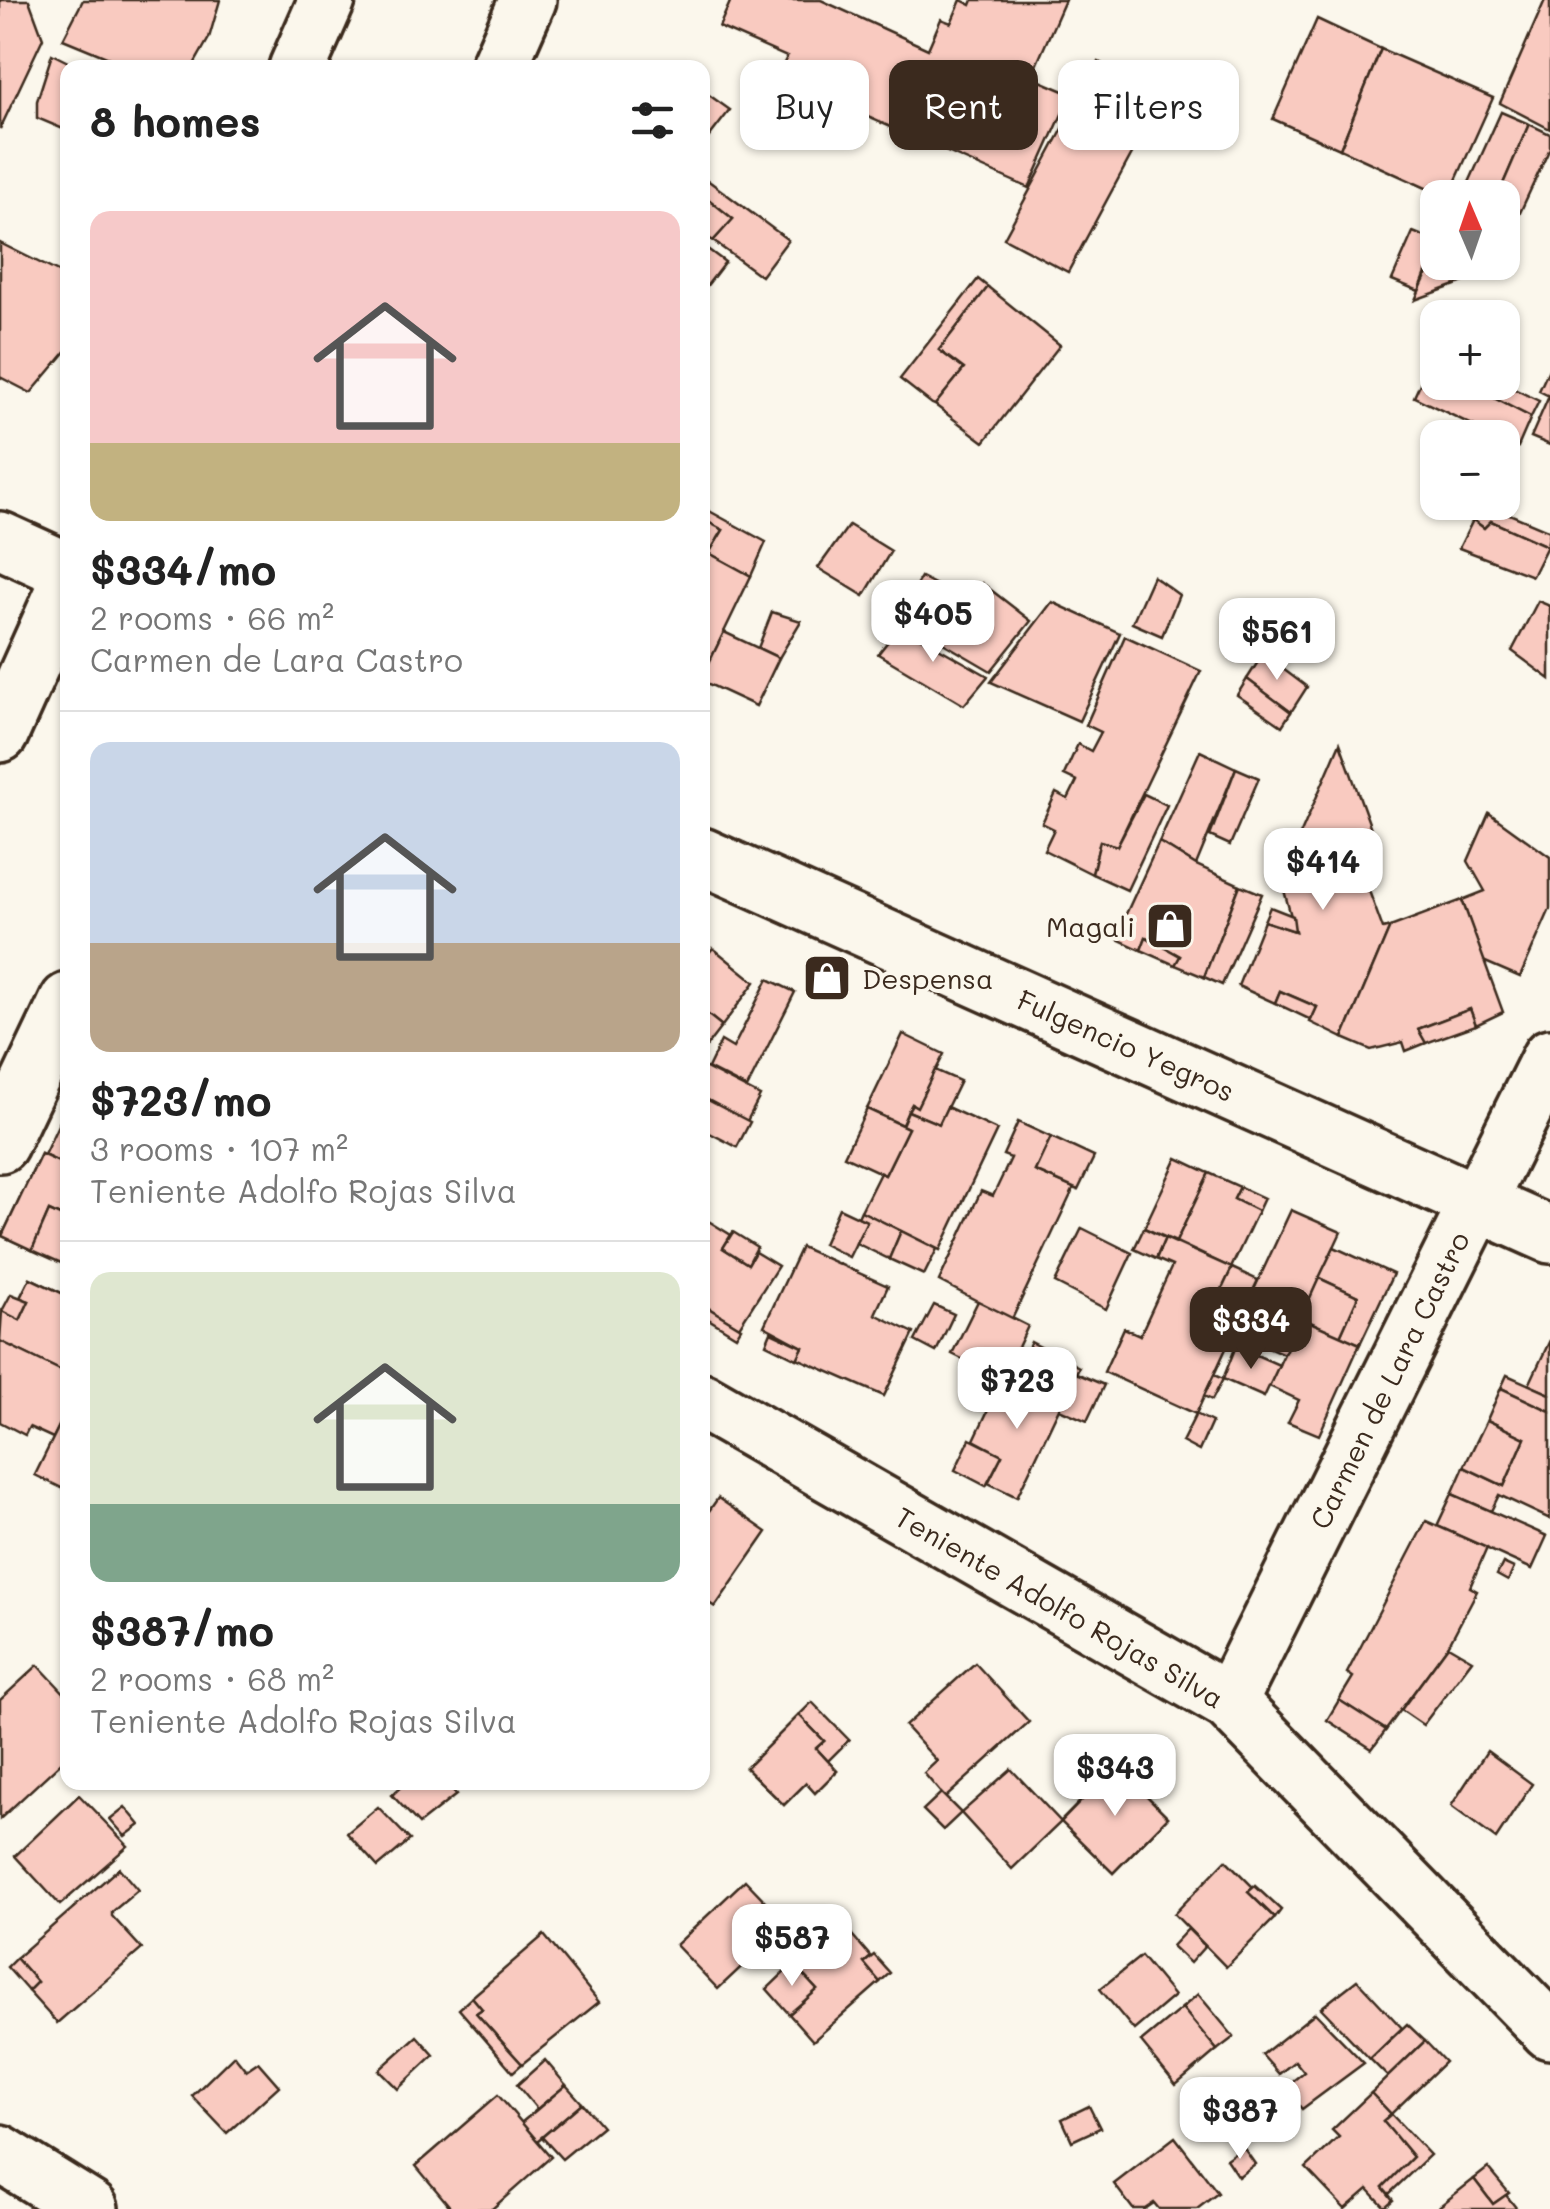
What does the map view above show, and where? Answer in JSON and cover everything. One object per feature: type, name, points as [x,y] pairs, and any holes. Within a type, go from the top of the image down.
[{"type":"street","points":[[301,60],[327,0]]},
{"type":"street","points":[[502,60],[528,0]]},
{"type":"street","points":[[0,540],[60,567]]},
{"type":"street","points":[[0,734],[60,602]]},
{"type":"street","name":"Fulgencio Yegros","points":[[710,860],[1550,1235]]},
{"type":"street","points":[[0,1144],[60,1029]]},
{"type":"street","name":"Carmen de Lara Castro","points":[[1230,1702],[1550,1057]]},
{"type":"street","name":"Teniente Adolfo Rojas Silva","points":[[710,1406],[1230,1702],[1550,2031]]},
{"type":"street","points":[[0,2153],[90,2209]]},
{"type":"building","points":[[0,0],[29,0],[43,38],[0,129]]},
{"type":"building","points":[[83,0],[220,0],[209,38],[197,60],[114,60],[63,39]]},
{"type":"building","points":[[731,0],[821,0],[928,49],[941,19],[951,23],[961,0],[971,5],[973,0],[1065,0],[1038,61],[889,60],[889,126],[869,118],[869,60],[786,60],[787,57],[719,27]]},
{"type":"building","points":[[1545,0],[1550,0],[1550,129],[1500,103]]},
{"type":"building","points":[[1317,19],[1381,49],[1340,149],[1273,119]]},
{"type":"building","points":[[1381,49],[1493,98],[1456,180],[1420,180],[1420,185],[1340,149]]},
{"type":"building","points":[[52,54],[64,60],[60,60],[60,128],[37,118],[37,101]]},
{"type":"building","points":[[1038,80],[1058,88],[1058,123],[1029,188],[943,150],[1038,150]]},
{"type":"building","points":[[710,96],[730,110],[710,136]]},
{"type":"building","points":[[1501,112],[1529,124],[1505,180],[1470,180]]},
{"type":"building","points":[[1529,124],[1550,134],[1550,148],[1520,213],[1520,180],[1505,180]]},
{"type":"building","points":[[1058,138],[1058,150],[1134,150],[1068,272],[1004,238]]},
{"type":"building","points":[[710,182],[788,240],[761,276],[713,241],[733,219],[710,200]]},
{"type":"building","points":[[710,200],[733,219],[713,241],[710,239]]},
{"type":"building","points":[[1413,232],[1420,235],[1420,280],[1423,280],[1419,291],[1392,280]]},
{"type":"building","points":[[0,243],[60,273],[60,359],[31,393],[0,377]]},
{"type":"building","points":[[710,251],[725,262],[710,282]]},
{"type":"building","points":[[978,279],[988,287],[939,350],[964,369],[932,404],[900,379]]},
{"type":"building","points":[[1424,280],[1469,280],[1415,300]]},
{"type":"building","points":[[988,287],[1060,345],[984,442],[935,405],[964,369],[939,350]]},
{"type":"building","points":[[1549,369],[1550,445],[1531,437],[1549,396],[1539,391]]},
{"type":"building","points":[[1520,392],[1539,401],[1531,417],[1498,400],[1520,400]]},
{"type":"building","points":[[1420,400],[1498,400],[1531,417],[1520,442],[1520,420],[1462,420]]},
{"type":"building","points":[[710,511],[766,542],[751,576],[710,554],[723,530],[710,523]]},
{"type":"building","points":[[1520,518],[1550,531],[1547,546],[1491,521],[1484,528],[1473,520]]},
{"type":"building","points":[[1473,520],[1484,528],[1491,521],[1547,546],[1532,576],[1459,548]]},
{"type":"building","points":[[710,523],[723,530],[710,551]]},
{"type":"building","points":[[849,525],[891,551],[864,596],[818,568]]},
{"type":"building","points":[[710,554],[751,576],[710,661]]},
{"type":"building","points":[[1153,576],[1179,595],[1162,636],[1132,623]]},
{"type":"building","points":[[921,577],[968,601],[982,583],[1031,621],[991,671],[897,616]]},
{"type":"building","points":[[1538,601],[1550,606],[1550,679],[1512,651]]},
{"type":"building","points":[[1052,602],[1120,633],[1079,721],[991,682]]},
{"type":"building","points":[[772,612],[801,621],[779,658],[758,648]]},
{"type":"building","points":[[900,626],[988,676],[964,705],[878,654]]},
{"type":"building","points":[[724,632],[779,658],[756,706],[710,685],[710,661]]},
{"type":"building","points":[[1125,636],[1201,671],[1117,846],[1100,841],[1092,874],[1044,850],[1054,829],[1042,823],[1056,793],[1068,799],[1077,781],[1064,775],[1078,744],[1091,751],[1101,732],[1086,725]]},
{"type":"building","points":[[1263,654],[1307,687],[1291,712],[1247,679]]},
{"type":"building","points":[[1247,679],[1291,712],[1282,726],[1237,695]]},
{"type":"building","points":[[1340,743],[1373,834],[1351,842],[1383,929],[1390,927],[1343,1038],[1310,1022],[1317,1007],[1280,991],[1275,1003],[1238,986],[1264,921],[1295,931],[1281,879]]},
{"type":"building","points":[[1200,751],[1236,768],[1196,865],[1159,842]]},
{"type":"building","points":[[1236,768],[1259,778],[1230,845],[1210,836]]},
{"type":"building","points":[[1144,794],[1167,805],[1127,890],[1092,874],[1100,841],[1117,846]]},
{"type":"building","points":[[1489,813],[1550,857],[1550,909],[1520,977],[1483,961],[1462,900],[1485,891],[1468,861]]},
{"type":"building","points":[[1159,842],[1240,885],[1204,977],[1175,965],[1180,956],[1146,937],[1141,950],[1115,938]]},
{"type":"building","points":[[1240,885],[1262,894],[1222,985],[1204,977]]},
{"type":"building","points":[[1462,900],[1503,1012],[1476,1025],[1470,1009],[1418,1029],[1426,1043],[1406,1051],[1403,1042],[1371,1050],[1343,1038],[1390,927]]},
{"type":"building","points":[[1270,907],[1293,916],[1295,931],[1264,921]]},
{"type":"building","points":[[1146,937],[1180,956],[1175,965],[1141,950]]},
{"type":"building","points":[[713,948],[755,982],[722,1026],[710,1016]]},
{"type":"building","points":[[768,979],[795,992],[747,1088],[710,1069],[721,1041],[733,1048]]},
{"type":"building","points":[[1280,991],[1317,1007],[1311,1020],[1275,1003]]},
{"type":"building","points":[[1470,1009],[1476,1025],[1426,1043],[1418,1029]]},
{"type":"building","points":[[710,1016],[722,1026],[710,1042]]},
{"type":"building","points":[[903,1034],[944,1054],[917,1107],[912,1104],[902,1125],[867,1109]]},
{"type":"building","points":[[710,1070],[760,1096],[747,1121],[710,1101]]},
{"type":"building","points":[[935,1070],[960,1081],[939,1124],[908,1111],[912,1104],[917,1107]]},
{"type":"building","points":[[710,1101],[750,1122],[737,1147],[710,1133]]},
{"type":"building","points":[[947,1107],[997,1130],[940,1250],[861,1211],[880,1173],[885,1175],[908,1128],[902,1125],[908,1111],[939,1124]]},
{"type":"building","points":[[867,1109],[908,1128],[885,1175],[844,1156]]},
{"type":"building","points":[[1018,1122],[1051,1137],[1035,1171],[1074,1188],[1012,1319],[939,1281],[981,1191],[993,1196],[1011,1158],[1003,1155]]},
{"type":"building","points":[[59,1123],[60,1123],[60,1163],[44,1155]]},
{"type":"building","points":[[1051,1137],[1094,1157],[1078,1190],[1035,1171]]},
{"type":"building","points":[[41,1154],[60,1162],[60,1216],[49,1211],[32,1250],[2,1236]]},
{"type":"building","points":[[41,1154],[60,1162],[60,1216],[49,1211],[32,1250],[2,1236]]},
{"type":"building","points":[[1177,1158],[1209,1173],[1176,1242],[1144,1228]]},
{"type":"building","points":[[1209,1173],[1240,1187],[1234,1199],[1258,1211],[1231,1268],[1176,1242]]},
{"type":"building","points":[[1240,1187],[1264,1198],[1258,1211],[1234,1199]]},
{"type":"building","points":[[839,1208],[867,1221],[849,1257],[823,1244]]},
{"type":"building","points":[[1291,1210],[1341,1232],[1301,1318],[1251,1296]]},
{"type":"building","points":[[49,1211],[60,1216],[60,1262],[32,1250]]},
{"type":"building","points":[[861,1211],[901,1231],[889,1259],[856,1243],[867,1221],[858,1217]]},
{"type":"building","points":[[710,1222],[731,1235],[723,1248],[748,1264],[755,1252],[778,1266],[739,1327],[710,1309]]},
{"type":"building","points":[[1082,1228],[1132,1253],[1106,1309],[1055,1283]]},
{"type":"building","points":[[1144,1228],[1165,1238],[1156,1259],[1134,1249]]},
{"type":"building","points":[[901,1231],[937,1249],[924,1275],[889,1259]]},
{"type":"building","points":[[733,1232],[757,1247],[748,1264],[723,1248]]},
{"type":"building","points":[[1165,1238],[1232,1268],[1214,1306],[1240,1318],[1196,1414],[1104,1372],[1124,1328],[1140,1335],[1172,1266],[1156,1259]]},
{"type":"building","points":[[801,1247],[888,1286],[875,1314],[914,1333],[884,1396],[797,1358],[803,1347],[764,1326]]},
{"type":"building","points":[[1334,1247],[1393,1274],[1360,1344],[1340,1336],[1358,1296],[1319,1278]]},
{"type":"building","points":[[1232,1268],[1258,1280],[1240,1318],[1214,1306]]},
{"type":"building","points":[[30,1278],[60,1292],[60,1371],[0,1341],[2,1311],[20,1320],[29,1301],[20,1298]]},
{"type":"building","points":[[30,1278],[60,1292],[60,1370],[0,1341],[2,1311],[20,1320],[29,1301],[20,1298]]},
{"type":"building","points":[[1319,1278],[1358,1296],[1340,1336],[1301,1318]]},
{"type":"building","points":[[11,1294],[29,1301],[20,1320],[2,1311]]},
{"type":"building","points":[[1251,1296],[1301,1318],[1284,1354],[1233,1332]]},
{"type":"building","points":[[978,1301],[1028,1326],[1003,1379],[952,1354]]},
{"type":"building","points":[[934,1305],[954,1314],[936,1352],[915,1341]]},
{"type":"building","points":[[710,1309],[741,1328],[736,1336],[710,1320]]},
{"type":"building","points":[[1301,1318],[1360,1344],[1319,1435],[1288,1422],[1299,1400],[1269,1386]]},
{"type":"building","points":[[771,1332],[803,1347],[797,1359],[766,1344]]},
{"type":"building","points":[[1550,1340],[1550,1394],[1529,1385]]},
{"type":"building","points":[[0,1341],[60,1370],[60,1424],[53,1438],[29,1427],[25,1435],[0,1422]]},
{"type":"building","points":[[1031,1342],[1079,1367],[1062,1402],[1014,1377]]},
{"type":"building","points":[[1236,1346],[1279,1365],[1264,1397],[1223,1379]]},
{"type":"building","points":[[1076,1373],[1104,1385],[1087,1421],[1059,1409]]},
{"type":"building","points":[[1214,1375],[1223,1379],[1212,1400],[1204,1396]]},
{"type":"building","points":[[1507,1375],[1550,1394],[1550,1411],[1501,1388]]},
{"type":"building","points":[[1014,1377],[1062,1402],[1017,1497],[988,1483],[1002,1455],[974,1440],[999,1387],[1007,1392]]},
{"type":"building","points":[[1501,1388],[1550,1411],[1550,1519],[1499,1495],[1491,1511],[1452,1494],[1464,1467],[1504,1486],[1525,1438],[1487,1420]]},
{"type":"building","points":[[1196,1414],[1212,1422],[1199,1451],[1182,1442]]},
{"type":"building","points":[[1487,1420],[1525,1438],[1504,1486],[1464,1467]]},
{"type":"building","points":[[60,1424],[60,1487],[35,1475]]},
{"type":"building","points":[[970,1439],[1002,1455],[986,1486],[955,1470]]},
{"type":"building","points":[[1452,1494],[1547,1536],[1532,1569],[1437,1526]]},
{"type":"building","points":[[718,1498],[767,1532],[715,1607],[710,1604],[710,1510]]},
{"type":"building","points":[[1426,1521],[1487,1548],[1470,1587],[1477,1591],[1448,1646],[1386,1730],[1339,1700],[1353,1677],[1347,1673]]},
{"type":"building","points":[[1503,1563],[1514,1568],[1508,1581],[1497,1575]]},
{"type":"building","points":[[1448,1646],[1472,1660],[1423,1725],[1401,1710]]},
{"type":"building","points":[[975,1663],[1029,1722],[945,1798],[924,1773],[937,1761],[905,1726]]},
{"type":"building","points":[[38,1665],[60,1688],[60,1763],[0,1819],[0,1700]]},
{"type":"building","points":[[1339,1700],[1386,1730],[1372,1749],[1327,1720]]},
{"type":"building","points":[[812,1702],[849,1740],[828,1761],[816,1748],[824,1741],[799,1715]]},
{"type":"building","points":[[799,1715],[824,1741],[816,1748],[837,1771],[815,1793],[806,1783],[784,1805],[746,1768]]},
{"type":"building","points":[[799,1715],[824,1741],[816,1748],[837,1771],[815,1793],[806,1783],[784,1805],[746,1768]]},
{"type":"building","points":[[1487,1751],[1532,1784],[1496,1839],[1451,1806]]},
{"type":"building","points":[[1116,1765],[1168,1817],[1113,1873],[1061,1821]]},
{"type":"building","points":[[1116,1765],[1168,1817],[1113,1873],[1061,1822]]},
{"type":"building","points":[[1011,1769],[1061,1822],[1012,1869],[961,1813]]},
{"type":"building","points":[[397,1790],[452,1790],[456,1795],[419,1824],[392,1795]]},
{"type":"building","points":[[941,1793],[961,1813],[943,1830],[923,1810]]},
{"type":"building","points":[[79,1795],[128,1846],[60,1905],[15,1856]]},
{"type":"building","points":[[125,1807],[140,1825],[125,1836],[110,1819]]},
{"type":"building","points":[[378,1807],[410,1840],[378,1867],[347,1833]]},
{"type":"building","points":[[1226,1860],[1253,1887],[1248,1892],[1275,1918],[1226,1967],[1174,1914]]},
{"type":"building","points":[[119,1868],[138,1890],[112,1916],[142,1949],[57,2023],[28,1991],[37,1982],[16,1958]]},
{"type":"building","points":[[745,1880],[787,1924],[718,1989],[676,1945]]},
{"type":"building","points":[[1255,1886],[1281,1910],[1275,1918],[1248,1892]]},
{"type":"building","points":[[841,1922],[871,1957],[864,1963],[880,1982],[813,2041],[789,2014],[817,1990],[793,1964]]},
{"type":"building","points":[[1188,1929],[1205,1946],[1190,1963],[1172,1946]]},
{"type":"building","points":[[544,1935],[599,2002],[522,2064],[476,2013],[482,2009],[472,1997]]},
{"type":"building","points":[[874,1955],[890,1973],[880,1982],[864,1963]]},
{"type":"building","points":[[1141,1956],[1174,1996],[1134,2030],[1100,1989]]},
{"type":"building","points":[[16,1958],[37,1982],[28,1991],[7,1967]]},
{"type":"building","points":[[793,1964],[817,1990],[789,2014],[767,1989]]},
{"type":"building","points":[[1357,1980],[1402,2028],[1370,2059],[1321,2008]]},
{"type":"building","points":[[1198,1994],[1234,2037],[1217,2050],[1182,2008]]},
{"type":"building","points":[[472,1997],[482,2009],[476,2013],[522,2064],[513,2072],[459,2009]]},
{"type":"building","points":[[1182,2008],[1217,2050],[1176,2085],[1141,2042]]},
{"type":"building","points":[[1315,2013],[1364,2063],[1302,2109],[1284,2088],[1304,2072],[1295,2061],[1279,2074],[1262,2055]]},
{"type":"building","points":[[1407,2024],[1425,2041],[1388,2077],[1370,2059]]},
{"type":"building","points":[[417,2036],[434,2055],[398,2089],[379,2070]]},
{"type":"building","points":[[1425,2041],[1445,2062],[1391,2114],[1371,2093]]},
{"type":"building","points":[[234,2055],[246,2070],[258,2062],[279,2086],[227,2133],[192,2096]]},
{"type":"building","points":[[545,2060],[566,2085],[537,2109],[517,2085]]},
{"type":"building","points":[[566,2085],[582,2103],[537,2141],[521,2123]]},
{"type":"building","points":[[1371,2093],[1391,2114],[1383,2121],[1413,2157],[1383,2187],[1393,2200],[1385,2207],[1368,2189],[1345,2209],[1306,2168],[1339,2137],[1332,2130]]},
{"type":"building","points":[[498,2095],[551,2157],[492,2209],[452,2209],[416,2166]]},
{"type":"building","points":[[582,2103],[602,2126],[562,2159],[542,2137]]},
{"type":"building","points":[[1089,2106],[1100,2128],[1072,2141],[1062,2119]]},
{"type":"building","points":[[1391,2114],[1430,2155],[1389,2194],[1383,2187],[1413,2157],[1383,2121]]},
{"type":"building","points":[[1175,2137],[1218,2193],[1197,2209],[1159,2209],[1154,2203],[1145,2209],[1133,2209],[1114,2184]]},
{"type":"building","points":[[1243,2147],[1255,2164],[1238,2177],[1226,2159]]},
{"type":"building","points":[[1488,2168],[1509,2193],[1493,2204],[1474,2179]]},
{"type":"building","points":[[1474,2179],[1493,2204],[1506,2195],[1517,2209],[1436,2209]]},
{"type":"place","name":"Magali","points":[[1170,926]]},
{"type":"place","name":"Despensa","points":[[827,978]]}]
